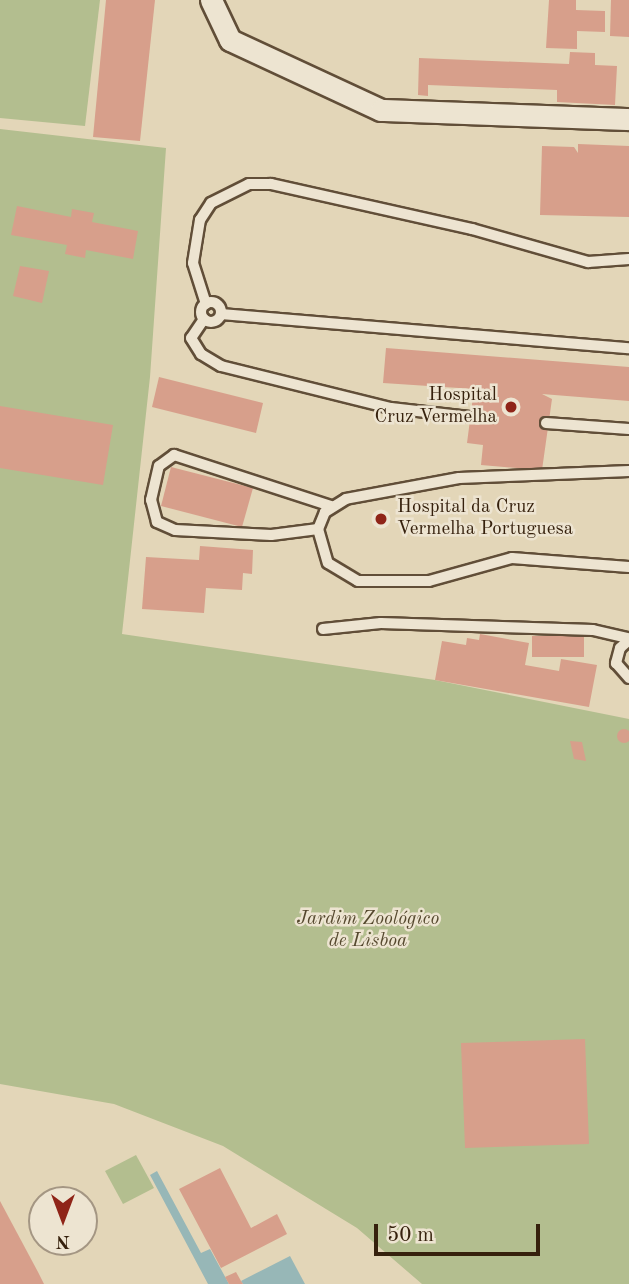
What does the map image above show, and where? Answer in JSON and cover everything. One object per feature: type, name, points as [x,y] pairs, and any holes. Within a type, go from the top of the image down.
[{"type":"street","points":[[211,0],[230,40],[381,110],[629,119]]},
{"type":"lane","points":[[469,417],[391,408],[220,366],[201,354],[191,338],[204,319],[206,304],[193,263],[200,220],[211,203],[249,184],[271,184],[472,229],[588,262],[629,259]]},
{"type":"lane","points":[[206,304],[218,305],[221,314]]},
{"type":"lane","points":[[204,319],[215,322],[221,314]]},
{"type":"lane","points":[[221,314],[629,348]]},
{"type":"lane","points":[[546,423],[629,429]]},
{"type":"lane","points":[[318,529],[271,535],[175,530],[157,522],[150,500],[159,466],[174,455],[331,506],[460,478],[629,471]]},
{"type":"lane","points":[[331,506],[318,529],[328,563],[358,581],[429,581],[512,558],[629,567]]},
{"type":"lane","points":[[323,629],[381,623],[593,630],[629,639]]},
{"type":"lane","points":[[629,639],[620,648],[616,663],[629,678]]},
{"type":"green space","points":[[0,0],[100,0],[85,126],[0,118]]},
{"type":"green space","name":"Jardim Zoológico de Lisboa","points":[[0,129],[166,148],[150,377],[122,634],[435,680],[629,719],[629,1284],[422,1284],[357,1228],[223,1146],[114,1104],[0,1084]]},
{"type":"green space","points":[[136,1155],[154,1188],[123,1204],[105,1171]]},
{"type":"water","points":[[157,1171],[201,1253],[210,1249],[229,1284],[208,1284],[150,1175]]},
{"type":"water","points":[[290,1256],[305,1284],[243,1284],[241,1281]]},
{"type":"building","points":[[106,0],[155,0],[140,141],[93,137]]},
{"type":"building","points":[[549,0],[576,0],[576,10],[605,11],[605,32],[577,31],[577,49],[546,48]]},
{"type":"building","points":[[611,0],[629,0],[629,37],[610,36]]},
{"type":"building","points":[[570,52],[595,53],[595,65],[617,66],[615,105],[557,102],[557,90],[428,85],[428,96],[418,95],[419,58],[569,64]]},
{"type":"building","points":[[578,144],[629,146],[629,217],[540,215],[542,146],[574,147],[578,153]]},
{"type":"building","points":[[17,206],[71,217],[72,209],[94,213],[92,222],[138,231],[133,259],[86,250],[85,258],[65,254],[67,245],[11,235]]},
{"type":"building","points":[[20,266],[49,271],[42,303],[13,296]]},
{"type":"building","name":"Hospital Cruz Vermelha","points":[[386,348],[629,367],[629,401],[542,394],[552,399],[542,470],[481,465],[483,445],[467,443],[474,389],[383,383]]},
{"type":"building","points":[[159,377],[263,403],[256,433],[152,407]]},
{"type":"building","points":[[0,406],[113,425],[103,485],[0,468]]},
{"type":"building","points":[[171,467],[253,488],[242,527],[161,506]]},
{"type":"building","points":[[200,546],[253,550],[252,574],[243,573],[242,590],[206,588],[204,613],[142,609],[146,557],[199,560]]},
{"type":"building","points":[[480,634],[529,643],[525,665],[559,671],[561,659],[597,665],[589,707],[435,680],[442,641],[466,645],[467,638],[479,640]]},
{"type":"building","points":[[532,636],[584,636],[584,657],[532,657]]},
{"type":"building","points":[[624,729],[629,731],[629,741],[624,743],[619,741],[617,736],[619,731]]},
{"type":"building","points":[[570,741],[582,742],[586,761],[574,759]]},
{"type":"building","points":[[585,1039],[589,1144],[465,1148],[461,1043]]},
{"type":"building","points":[[220,1168],[251,1228],[277,1214],[287,1234],[221,1268],[179,1189]]},
{"type":"building","points":[[0,1201],[44,1284],[0,1284]]},
{"type":"building","points":[[236,1272],[243,1284],[229,1284],[225,1277]]},
{"type":"place","name":"Hospital Cruz Vermelha","points":[[511,407]]},
{"type":"place","name":"Hospital da Cruz Vermelha Portuguesa","points":[[381,519]]}]
